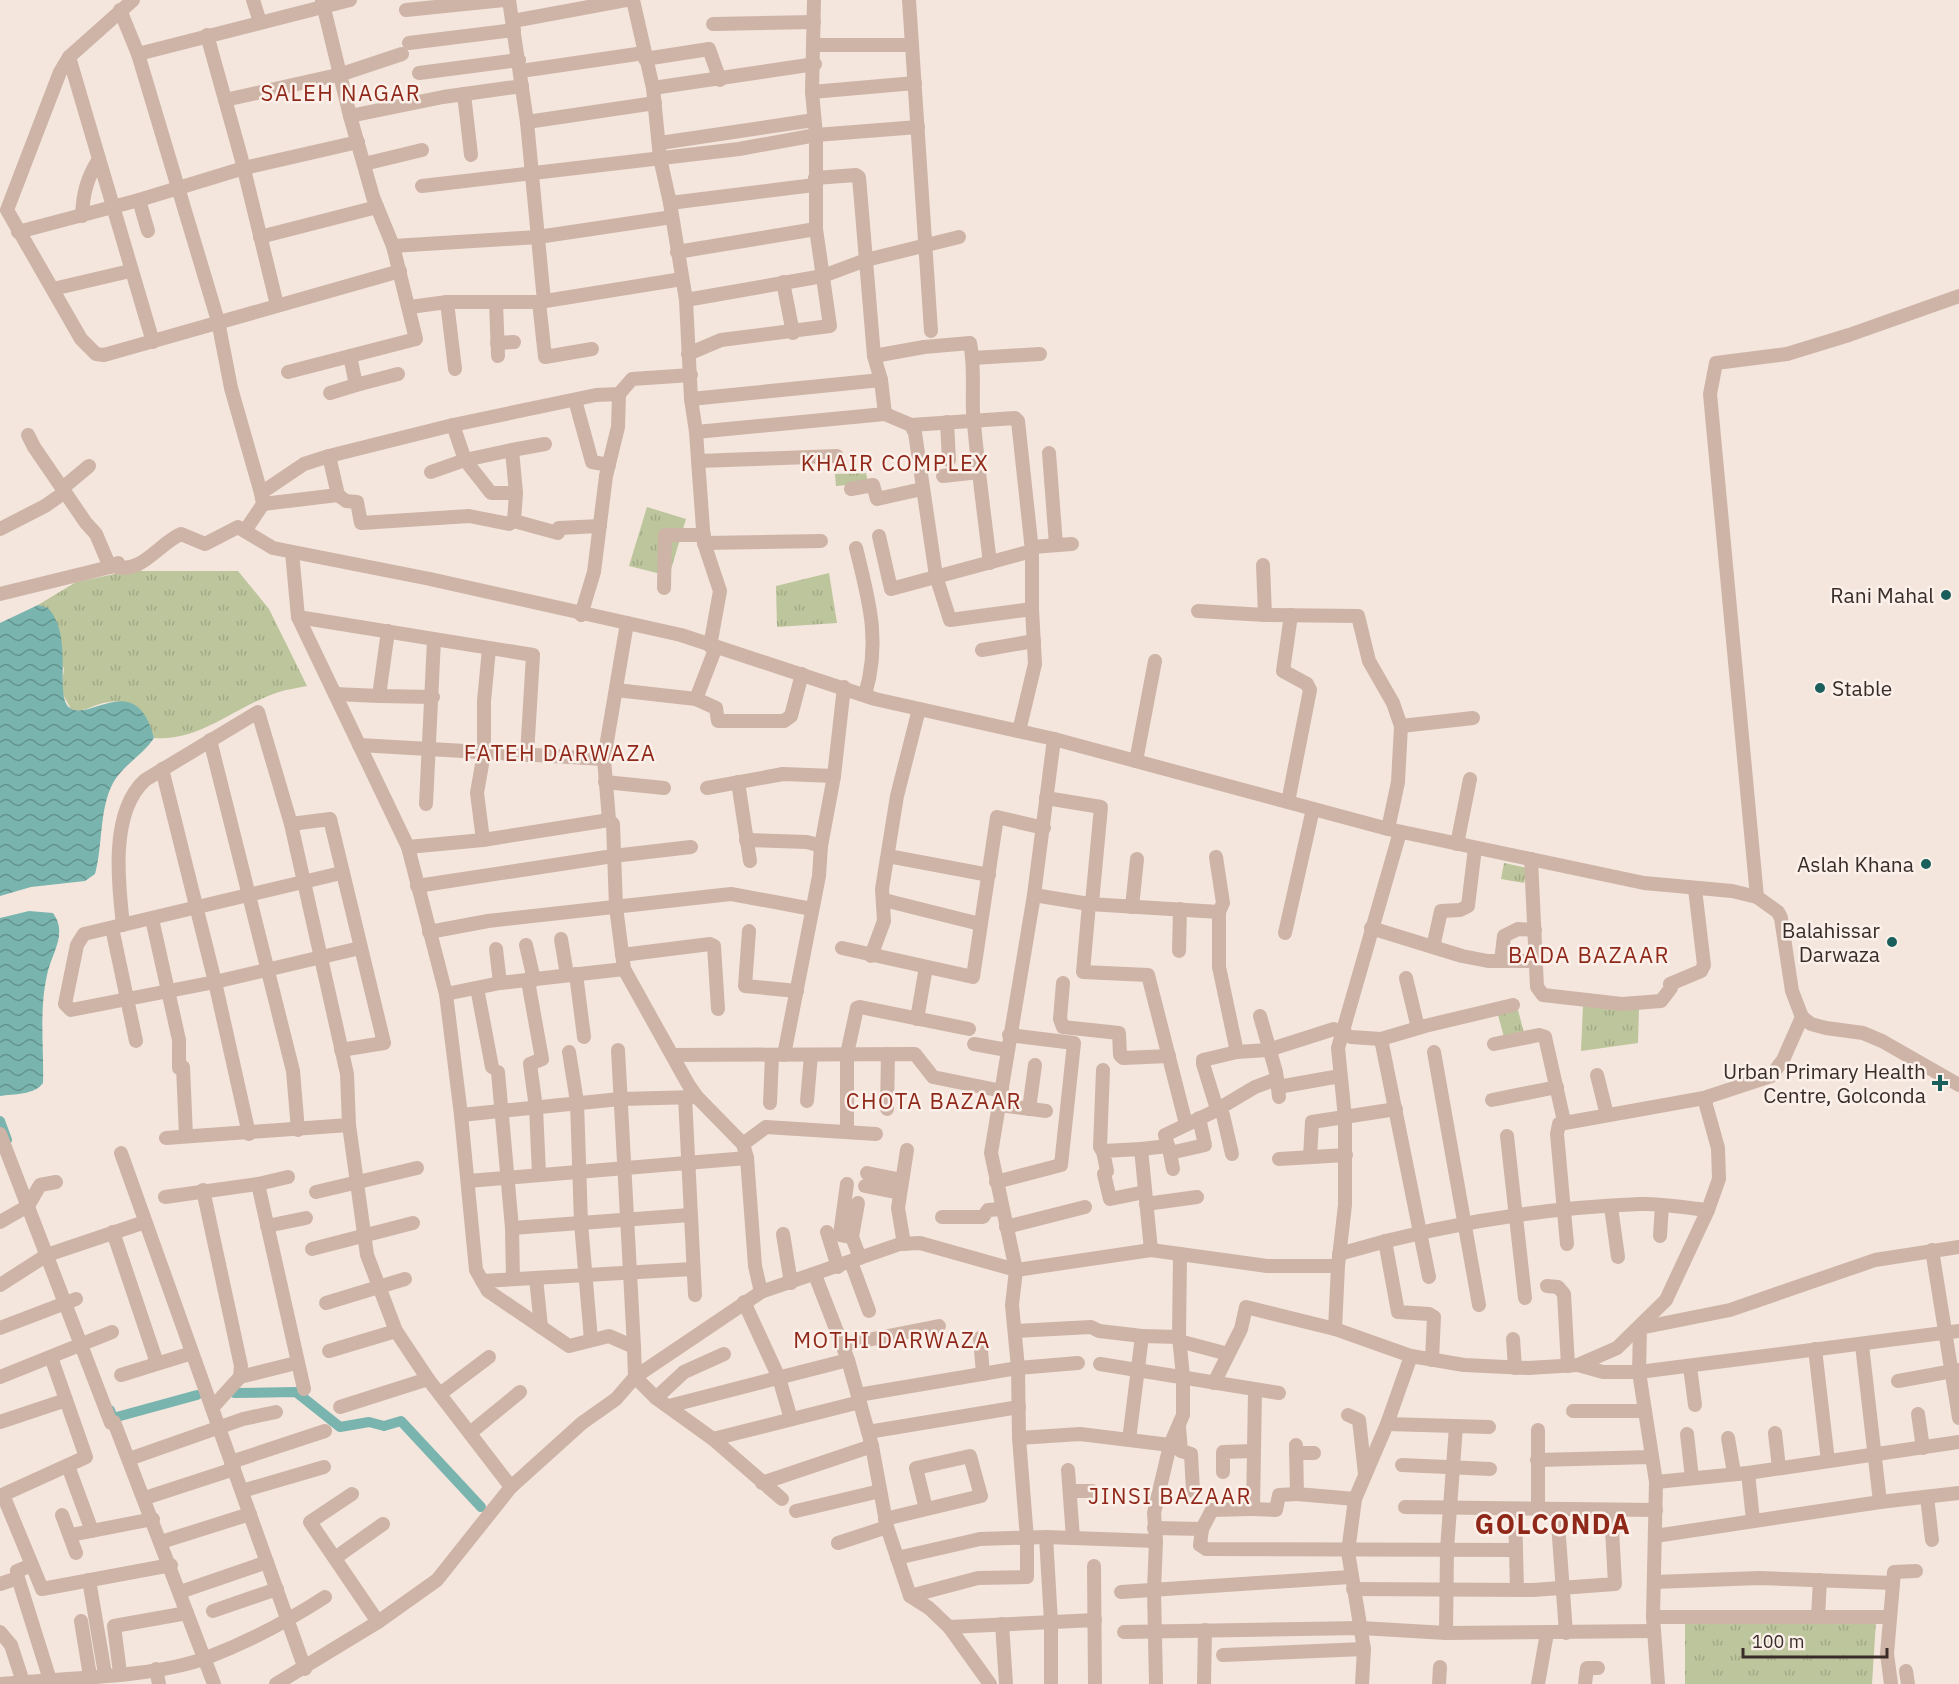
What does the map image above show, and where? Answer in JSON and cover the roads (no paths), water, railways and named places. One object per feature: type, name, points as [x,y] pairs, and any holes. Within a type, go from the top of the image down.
[{"type":"street","points":[[133,0],[69,57],[7,206],[8,215],[81,339],[96,354],[104,355],[400,271]]},
{"type":"street","points":[[253,0],[260,22]]},
{"type":"street","points":[[138,54],[323,4],[350,0]]},
{"type":"street","points":[[406,10],[504,0]]},
{"type":"street","points":[[509,0],[520,65],[532,171],[545,357],[592,349]]},
{"type":"street","points":[[225,100],[342,74],[405,49],[626,0]]},
{"type":"street","points":[[633,0],[655,103],[660,158],[686,300],[691,399],[696,432],[704,539],[720,591],[713,646],[696,699]]},
{"type":"street","points":[[688,354],[720,340],[793,333],[830,326],[816,229],[816,135],[812,92],[815,64],[814,0]]},
{"type":"street","points":[[909,0],[932,331]]},
{"type":"street","points":[[288,372],[416,339],[393,246],[377,207],[350,116],[342,74],[323,4]]},
{"type":"street","points":[[120,10],[138,54],[218,321],[231,388],[262,498]]},
{"type":"street","points":[[713,24],[814,22]]},
{"type":"street","points":[[207,35],[244,168],[277,305]]},
{"type":"street","points":[[815,45],[911,45]]},
{"type":"street","points":[[419,73],[709,49],[720,80]]},
{"type":"street","points":[[69,57],[130,271],[153,342]]},
{"type":"street","points":[[652,88],[720,80],[815,64]]},
{"type":"street","points":[[812,92],[915,84]]},
{"type":"street","points":[[350,116],[464,94],[522,86]]},
{"type":"street","points":[[464,94],[471,154]]},
{"type":"street","points":[[527,122],[655,103]]},
{"type":"street","points":[[660,143],[814,120]]},
{"type":"street","points":[[422,186],[532,171],[660,158],[816,135],[918,127]]},
{"type":"street","points":[[18,232],[140,201],[244,168],[358,142]]},
{"type":"street","points":[[364,164],[422,150]]},
{"type":"street","points":[[82,216],[83,194],[89,174],[99,159]]},
{"type":"street","points":[[393,246],[538,237],[815,181],[856,175],[859,177],[874,356],[881,380],[885,414]]},
{"type":"street","points":[[140,201],[148,231]]},
{"type":"street","points":[[260,237],[377,207]]},
{"type":"street","points":[[677,252],[816,229]]},
{"type":"street","points":[[686,300],[823,276],[866,260],[958,237]]},
{"type":"street","points":[[53,290],[130,271]]},
{"type":"street","points":[[410,308],[447,303],[541,301],[682,279]]},
{"type":"street","points":[[783,282],[793,333]]},
{"type":"street","points":[[1757,897],[1710,394],[1716,363],[1787,354],[1850,335],[1959,296]]},
{"type":"street","points":[[496,302],[498,350],[514,342]]},
{"type":"street","points":[[447,303],[455,369]]},
{"type":"street","points":[[874,356],[924,347],[970,343],[974,358],[972,388],[974,420],[990,563]]},
{"type":"street","points":[[974,358],[1040,354]]},
{"type":"street","points":[[350,356],[356,385]]},
{"type":"street","points":[[330,393],[398,374]]},
{"type":"street","points":[[581,615],[594,572],[609,465],[618,427],[620,394],[632,379],[690,375]]},
{"type":"street","points":[[691,399],[881,380]]},
{"type":"street","points":[[245,531],[262,498],[304,464],[453,425],[575,399],[620,394]]},
{"type":"street","points":[[575,399],[592,462],[609,465]]},
{"type":"street","points":[[696,432],[885,414],[910,425],[1013,417],[1017,419],[1026,481],[1032,549],[1035,664],[1019,731]]},
{"type":"street","points":[[947,422],[949,460]]},
{"type":"street","points":[[453,425],[465,460],[491,493],[516,493]]},
{"type":"street","points":[[910,425],[915,433],[936,576],[950,620],[1032,609]]},
{"type":"street","points":[[28,435],[96,534],[111,567]]},
{"type":"street","points":[[431,472],[465,460],[544,444]]},
{"type":"street","points":[[512,450],[516,493],[514,521]]},
{"type":"street","points":[[1049,453],[1056,545]]},
{"type":"street","points":[[329,456],[338,495]]},
{"type":"street","points":[[698,461],[837,456]]},
{"type":"street","points":[[65,492],[65,486],[89,466]]},
{"type":"street","points":[[943,476],[979,472]]},
{"type":"street","points":[[1026,481],[1051,480]]},
{"type":"street","points":[[851,489],[873,485],[877,499],[922,489]]},
{"type":"street","points":[[0,529],[45,506],[65,492]]},
{"type":"street","points":[[262,498],[338,495],[346,501],[357,502],[361,523],[469,516],[509,524],[514,521],[558,533],[559,528],[600,526]]},
{"type":"street","points":[[0,594],[111,567],[162,547],[181,534],[205,544],[238,527],[273,548],[430,579],[581,615],[681,635],[865,695],[1054,739],[1394,830],[1644,883],[1732,891],[1757,897],[1778,912],[1781,918],[1791,991],[1802,1017],[1819,1026],[1863,1033],[1882,1041],[1959,1085]]},
{"type":"street","points":[[664,588],[665,535],[704,539],[821,541]]},
{"type":"street","points":[[879,537],[891,589],[990,563],[1032,549],[1072,544]]},
{"type":"street","points":[[856,548],[874,624],[873,668],[865,695]]},
{"type":"street","points":[[292,552],[298,617],[408,847],[446,994],[462,1115],[476,1270],[488,1291],[569,1346],[609,1336],[634,1347]]},
{"type":"street","points":[[1263,565],[1265,615]]},
{"type":"street","points":[[1198,611],[1265,615],[1358,616],[1369,661],[1394,703],[1401,726],[1394,830],[1371,928],[1338,1048],[1346,1155],[1345,1205],[1338,1260],[1335,1329]]},
{"type":"street","points":[[1288,802],[1310,690],[1307,684],[1283,670],[1291,615]]},
{"type":"street","points":[[298,617],[533,655],[527,755]]},
{"type":"street","points":[[627,623],[604,759],[609,820],[613,824],[616,907],[623,962],[674,1055],[691,1097],[745,1151],[755,1266],[761,1292]]},
{"type":"street","points":[[379,696],[388,631]]},
{"type":"street","points":[[426,804],[434,640]]},
{"type":"street","points":[[982,650],[1034,641]]},
{"type":"street","points":[[483,840],[477,793],[484,753],[484,701],[489,649]]},
{"type":"street","points":[[1136,761],[1155,661]]},
{"type":"street","points":[[616,690],[696,699],[716,708],[718,721],[787,720],[791,716],[802,674]]},
{"type":"street","points":[[770,1103],[778,1055],[798,991],[834,776],[844,687]]},
{"type":"street","points":[[334,694],[433,697]]},
{"type":"street","points":[[871,956],[884,921],[885,900],[882,889],[897,796],[919,709]]},
{"type":"street","points":[[136,1041],[127,1001],[117,926],[120,897],[120,837],[133,795],[145,780],[258,712],[291,824],[347,1074],[349,1125],[367,1255],[396,1331],[428,1379],[511,1487]]},
{"type":"street","points":[[1401,726],[1473,718]]},
{"type":"street","points":[[910,1596],[978,1578],[1027,1577],[1027,1539],[1018,1438],[1018,1368],[1012,1305],[1016,1270],[996,1182],[992,1153],[1009,1035],[1034,895],[1054,739]]},
{"type":"street","points":[[210,740],[293,1071],[298,1130]]},
{"type":"street","points":[[359,745],[604,759]]},
{"type":"street","points":[[162,769],[197,906],[249,1134]]},
{"type":"street","points":[[707,788],[783,774],[834,776]]},
{"type":"street","points":[[1456,844],[1470,779]]},
{"type":"street","points":[[605,782],[664,788]]},
{"type":"street","points":[[738,782],[750,861]]},
{"type":"street","points":[[1046,798],[1101,807],[1083,972],[1148,975],[1169,1056],[1188,1148]]},
{"type":"street","points":[[1285,933],[1313,808]]},
{"type":"street","points":[[842,948],[973,977],[997,818],[1044,828]]},
{"type":"street","points":[[291,824],[330,819],[341,873],[384,1043],[341,1050]]},
{"type":"street","points":[[408,847],[483,840],[609,820]]},
{"type":"street","points":[[746,840],[807,842],[821,846]]},
{"type":"street","points":[[417,886],[614,856],[691,848]]},
{"type":"street","points":[[1433,947],[1441,911],[1460,910],[1468,906],[1475,848]]},
{"type":"street","points":[[888,856],[989,875]]},
{"type":"street","points":[[1216,857],[1222,903],[1219,912],[1219,967],[1237,1052]]},
{"type":"street","points":[[1132,907],[1137,859]]},
{"type":"street","points":[[1531,859],[1537,987],[1543,994],[1622,1004],[1661,1000],[1671,988],[1670,984],[1701,971],[1704,965],[1695,889]]},
{"type":"street","points":[[341,873],[84,934],[80,940],[65,1004],[71,1010],[127,1001],[360,948]]},
{"type":"street","points":[[429,932],[488,921],[731,894],[812,909]]},
{"type":"street","points":[[1034,895],[1132,907],[1219,912]]},
{"type":"street","points":[[885,900],[980,924]]},
{"type":"street","points":[[1179,951],[1180,909]]},
{"type":"street","points":[[152,919],[170,991],[179,1040],[178,1068],[183,1067],[186,1136]]},
{"type":"street","points":[[1371,928],[1462,956],[1501,961],[1535,960]]},
{"type":"street","points":[[1501,961],[1504,936],[1518,929],[1535,930]]},
{"type":"street","points":[[748,931],[745,986],[798,991]]},
{"type":"street","points":[[561,939],[584,1037]]},
{"type":"street","points":[[446,994],[500,983],[571,975],[675,947],[710,944],[714,946],[718,1009]]},
{"type":"street","points":[[526,945],[542,1059],[530,1064],[536,1108],[539,1174]]},
{"type":"street","points":[[496,949],[500,983]]},
{"type":"street","points":[[917,1019],[926,967]]},
{"type":"street","points":[[1406,978],[1418,1028]]},
{"type":"street","points":[[1063,983],[1060,1019],[1063,1027],[1119,1033],[1120,1055],[1123,1058],[1169,1056]]},
{"type":"street","points":[[477,988],[495,1069],[501,1109],[512,1228],[513,1279]]},
{"type":"street","points":[[1232,1154],[1223,1115],[1217,1109],[1203,1060],[1237,1052],[1268,1050],[1334,1029],[1341,1034],[1381,1039],[1513,1005]]},
{"type":"street","points":[[847,1130],[848,1053],[858,1007],[969,1029]]},
{"type":"street","points":[[1260,1016],[1278,1088]]},
{"type":"street","points":[[1567,1244],[1557,1129],[1564,1121],[1704,1098],[1771,1076],[1783,1060],[1802,1017]]},
{"type":"street","points":[[996,1182],[1068,1162],[1074,1044],[1009,1035]]},
{"type":"street","points":[[1494,1044],[1543,1035],[1547,1039],[1564,1121]]},
{"type":"street","points":[[1381,1039],[1429,1277]]},
{"type":"street","points":[[974,1044],[1007,1050]]},
{"type":"street","points":[[618,1050],[635,1377],[656,1398],[713,1439],[782,1499]]},
{"type":"street","points":[[569,1052],[577,1102],[584,1275],[591,1340]]},
{"type":"street","points":[[1434,1052],[1479,1305]]},
{"type":"street","points":[[887,1109],[888,1054]]},
{"type":"street","points":[[674,1055],[915,1054],[933,1077],[1002,1090]]},
{"type":"street","points":[[807,1101],[811,1055]]},
{"type":"street","points":[[1073,1056],[1088,1058]]},
{"type":"street","points":[[1029,1109],[1035,1065]]},
{"type":"street","points":[[1103,1070],[1100,1147],[1107,1172],[1104,1174],[1110,1199],[1197,1197]]},
{"type":"street","points":[[1597,1075],[1607,1115]]},
{"type":"street","points":[[1173,1169],[1164,1135],[1255,1087],[1278,1088],[1340,1076]]},
{"type":"street","points":[[1492,1100],[1557,1087]]},
{"type":"street","points":[[462,1115],[620,1098],[691,1097]]},
{"type":"street","points":[[691,1097],[688,1162],[695,1295]]},
{"type":"street","points":[[1573,1365],[1617,1348],[1640,1328],[1666,1300],[1708,1210],[1719,1179],[1718,1148],[1704,1098]]},
{"type":"street","points":[[1000,1105],[1046,1111]]},
{"type":"street","points":[[1310,1157],[1312,1122],[1396,1110]]},
{"type":"street","points":[[1103,1152],[1188,1148],[1205,1144],[1199,1118]]},
{"type":"street","points":[[166,1138],[249,1134],[349,1125]]},
{"type":"street","points":[[468,1181],[688,1162],[745,1151],[766,1127],[847,1130],[876,1134]]},
{"type":"street","points":[[0,1134],[28,1205],[53,1252],[86,1341],[111,1423],[114,1422],[145,1498],[214,1684]]},
{"type":"street","points":[[1507,1136],[1525,1298]]},
{"type":"street","points":[[1141,1149],[1151,1250]]},
{"type":"street","points":[[904,1244],[897,1208],[907,1150]]},
{"type":"street","points":[[121,1153],[305,1668]]},
{"type":"street","points":[[1279,1159],[1346,1155]]},
{"type":"street","points":[[316,1192],[358,1184],[417,1168]]},
{"type":"street","points":[[165,1197],[258,1184],[288,1177]]},
{"type":"street","points":[[866,1180],[901,1187]]},
{"type":"street","points":[[0,1222],[28,1205],[37,1188],[56,1182]]},
{"type":"street","points":[[258,1184],[296,1363],[304,1389]]},
{"type":"street","points":[[847,1184],[840,1235],[852,1237]]},
{"type":"street","points":[[203,1190],[241,1366],[240,1377]]},
{"type":"street","points":[[850,1262],[858,1203]]},
{"type":"street","points":[[276,1684],[378,1622],[437,1580],[511,1487],[582,1423],[616,1399],[635,1377],[761,1292],[904,1244],[920,1243],[1016,1270],[1151,1250],[1267,1266],[1338,1260],[1385,1241],[1465,1222],[1565,1209],[1641,1204],[1708,1210]]},
{"type":"street","points":[[1660,1236],[1662,1205]]},
{"type":"street","points":[[1006,1227],[1085,1207]]},
{"type":"street","points":[[1611,1207],[1618,1257]]},
{"type":"street","points":[[942,1217],[983,1217],[988,1210],[1002,1209]]},
{"type":"street","points":[[512,1228],[690,1215]]},
{"type":"street","points":[[267,1226],[306,1218]]},
{"type":"street","points":[[0,1285],[53,1252],[145,1222]]},
{"type":"street","points":[[312,1249],[413,1223]]},
{"type":"street","points":[[113,1232],[157,1363]]},
{"type":"street","points":[[827,1232],[850,1262],[869,1311]]},
{"type":"street","points":[[783,1234],[791,1283]]},
{"type":"street","points":[[1385,1241],[1398,1312],[1430,1314],[1434,1317],[1432,1360]]},
{"type":"street","points":[[1640,1328],[1730,1311],[1875,1260],[1959,1247]]},
{"type":"street","points":[[1932,1250],[1952,1332],[1959,1418]]},
{"type":"street","points":[[1156,1684],[1154,1512],[1170,1444],[1183,1415],[1183,1376],[1179,1339],[1180,1254]]},
{"type":"street","points":[[482,1281],[693,1269]]},
{"type":"street","points":[[815,1275],[848,1360],[870,1439],[886,1523],[910,1596],[929,1608],[949,1627],[990,1684]]},
{"type":"street","points":[[536,1278],[541,1327]]},
{"type":"street","points":[[326,1303],[405,1279]]},
{"type":"street","points":[[1547,1286],[1558,1287],[1565,1298],[1573,1365]]},
{"type":"street","points":[[0,1328],[71,1301]]},
{"type":"street","points":[[744,1302],[779,1378],[791,1419]]},
{"type":"street","points":[[1214,1383],[1241,1329],[1246,1308],[1335,1329],[1411,1356],[1432,1360],[1464,1365],[1515,1368],[1573,1365],[1603,1371],[1639,1372],[1952,1332]]},
{"type":"street","points":[[842,1345],[939,1326]]},
{"type":"street","points":[[1015,1331],[1091,1327],[1100,1331],[1179,1339],[1228,1354]]},
{"type":"street","points":[[1640,1328],[1639,1372],[1656,1482],[1654,1624],[1658,1684]]},
{"type":"street","points":[[328,1351],[396,1331]]},
{"type":"street","points":[[0,1377],[112,1332]]},
{"type":"street","points":[[1129,1440],[1140,1368],[1142,1336]]},
{"type":"street","points":[[980,1338],[983,1374]]},
{"type":"street","points":[[1513,1339],[1515,1368]]},
{"type":"street","points":[[1862,1345],[1880,1502]]},
{"type":"street","points":[[1815,1349],[1828,1461]]},
{"type":"street","points":[[121,1375],[192,1353]]},
{"type":"street","points":[[656,1398],[684,1372],[724,1354]]},
{"type":"street","points":[[1362,1684],[1364,1649],[1348,1552],[1355,1499],[1387,1424],[1411,1356]]},
{"type":"street","points":[[51,1357],[86,1457],[2,1496],[39,1586],[44,1590],[171,1565]]},
{"type":"street","points":[[440,1394],[489,1357]]},
{"type":"street","points":[[669,1406],[848,1360]]},
{"type":"street","points":[[212,1408],[240,1377],[296,1363]]},
{"type":"street","points":[[713,1439],[791,1419],[859,1398],[1018,1368],[1078,1364]]},
{"type":"street","points":[[1100,1364],[1140,1368],[1255,1391],[1279,1393]]},
{"type":"street","points":[[1690,1366],[1695,1405]]},
{"type":"street","points":[[1898,1381],[1956,1370]]},
{"type":"street","points":[[340,1407],[428,1379]]},
{"type":"street","points":[[1253,1509],[1255,1391]]},
{"type":"street","points":[[470,1433],[520,1392]]},
{"type":"street","points":[[0,1422],[66,1400]]},
{"type":"street","points":[[762,1483],[870,1439],[1019,1407]]},
{"type":"street","points":[[1573,1411],[1645,1411]]},
{"type":"street","points":[[129,1459],[243,1419],[276,1412]]},
{"type":"street","points":[[1918,1414],[1923,1448]]},
{"type":"street","points":[[1348,1415],[1359,1420],[1365,1476]]},
{"type":"street","points":[[1387,1424],[1489,1427]]},
{"type":"street","points":[[1179,1425],[1181,1451],[1191,1454],[1193,1491]]},
{"type":"street","points":[[1446,1633],[1447,1548],[1452,1509],[1456,1426]]},
{"type":"street","points":[[1538,1430],[1538,1509]]},
{"type":"street","points":[[145,1498],[325,1431]]},
{"type":"street","points":[[1775,1433],[1779,1468]]},
{"type":"street","points":[[1018,1438],[1080,1434],[1170,1444]]},
{"type":"street","points":[[1687,1434],[1692,1478]]},
{"type":"street","points":[[1728,1438],[1741,1473],[1754,1520]]},
{"type":"street","points":[[1656,1482],[1779,1468],[1959,1442]]},
{"type":"street","points":[[1297,1494],[1296,1449],[1314,1453]]},
{"type":"street","points":[[1223,1472],[1222,1452],[1254,1451]]},
{"type":"street","points":[[837,1543],[926,1509],[981,1496],[970,1456],[916,1468],[926,1509]]},
{"type":"street","points":[[1538,1460],[1652,1457]]},
{"type":"street","points":[[68,1466],[92,1531]]},
{"type":"street","points":[[1402,1466],[1454,1470],[1490,1469]]},
{"type":"street","points":[[242,1491],[324,1467]]},
{"type":"street","points":[[1068,1470],[1073,1538]]},
{"type":"street","points":[[796,1511],[880,1491]]},
{"type":"street","points":[[1070,1491],[1092,1491]]},
{"type":"street","points":[[1655,1536],[1880,1502],[1959,1493]]},
{"type":"street","points":[[352,1494],[310,1522],[378,1622]]},
{"type":"street","points":[[1355,1499],[1297,1494],[1279,1495],[1277,1509],[1212,1510],[1202,1529],[1200,1545],[1206,1549],[1348,1552],[1447,1548],[1516,1550]]},
{"type":"street","points":[[1927,1497],[1932,1540]]},
{"type":"street","points":[[1405,1507],[1656,1510]]},
{"type":"street","points":[[1515,1509],[1517,1590]]},
{"type":"street","points":[[1557,1510],[1566,1633]]},
{"type":"street","points":[[1121,1592],[1352,1583],[1447,1590],[1517,1590],[1615,1584],[1611,1510]]},
{"type":"street","points":[[161,1542],[250,1514]]},
{"type":"street","points":[[62,1515],[76,1553]]},
{"type":"street","points":[[71,1535],[153,1519]]},
{"type":"street","points":[[335,1558],[383,1524]]},
{"type":"street","points":[[897,1558],[980,1539],[1155,1535],[1202,1529]]},
{"type":"street","points":[[1046,1537],[1051,1622],[1051,1684]]},
{"type":"street","points":[[180,1592],[267,1562]]},
{"type":"street","points":[[32,1565],[17,1571],[18,1578],[50,1680]]},
{"type":"street","points":[[1094,1566],[1095,1684]]},
{"type":"street","points":[[1891,1684],[1887,1654],[1894,1572],[1916,1571]]},
{"type":"street","points":[[0,1584],[18,1578]]},
{"type":"street","points":[[1655,1582],[1759,1578],[1893,1583]]},
{"type":"street","points":[[89,1580],[110,1676]]},
{"type":"street","points":[[1818,1617],[1820,1580]]},
{"type":"street","points":[[213,1611],[277,1589]]},
{"type":"street","points":[[2,1684],[110,1676],[205,1658],[288,1620],[325,1597]]},
{"type":"street","points":[[110,1676],[114,1626],[187,1612]]},
{"type":"street","points":[[1124,1632],[1361,1628],[1446,1633],[1566,1633],[1654,1624],[1818,1617],[1889,1617]]},
{"type":"street","points":[[949,1627],[1095,1620]]},
{"type":"street","points":[[81,1621],[90,1676]]},
{"type":"street","points":[[1002,1624],[1006,1684]]},
{"type":"street","points":[[1204,1684],[1205,1630]]},
{"type":"street","points":[[0,1632],[11,1645],[23,1682]]},
{"type":"street","points":[[1538,1684],[1547,1633]]},
{"type":"street","points":[[1223,1655],[1364,1649]]},
{"type":"street","points":[[1439,1684],[1440,1667]]},
{"type":"street","points":[[1586,1684],[1587,1668],[1598,1668]]},
{"type":"street","points":[[156,1669],[159,1684]]},
{"type":"water","points":[[38,605],[48,608],[56,620],[62,649],[63,692],[65,702],[70,708],[89,709],[125,701],[136,706],[146,717],[154,738],[113,783],[105,804],[95,874],[85,881],[31,887],[0,896],[0,623]]},
{"type":"water","points":[[29,911],[53,913],[59,928],[58,943],[47,975],[43,1001],[43,1083],[29,1092],[0,1096],[0,918]]},
{"type":"waterway","points":[[0,1121],[7,1140]]},
{"type":"waterway","points":[[234,1393],[296,1392],[340,1427],[369,1422],[384,1426],[401,1421],[481,1507]]},
{"type":"waterway","points":[[110,1410],[113,1418],[197,1395]]},
{"type":"place","name":"Rani Mahal","points":[[1946,595]]},
{"type":"place","name":"Stable","points":[[1820,688]]},
{"type":"place","name":"Aslah Khana","points":[[1926,864]]},
{"type":"place","name":"Balahissar Darwaza","points":[[1892,942]]},
{"type":"place","name":"Urban Primary Health Centre, Golconda","points":[[1940,1083]]},
{"type":"district","name":"SALEH NAGAR","points":[[341,92]]},
{"type":"district","name":"KHAIR COMPLEX","points":[[895,462]]},
{"type":"district","name":"FATEH DARWAZA","points":[[560,752]]},
{"type":"district","name":"BADA BAZAAR","points":[[1589,954]]},
{"type":"district","name":"CHOTA BAZAAR","points":[[934,1100]]},
{"type":"district","name":"MOTHI DARWAZA","points":[[892,1339]]},
{"type":"district","name":"JINSI BAZAAR","points":[[1170,1495]]},
{"type":"district","name":"GOLCONDA","points":[[1553,1523]]}]
